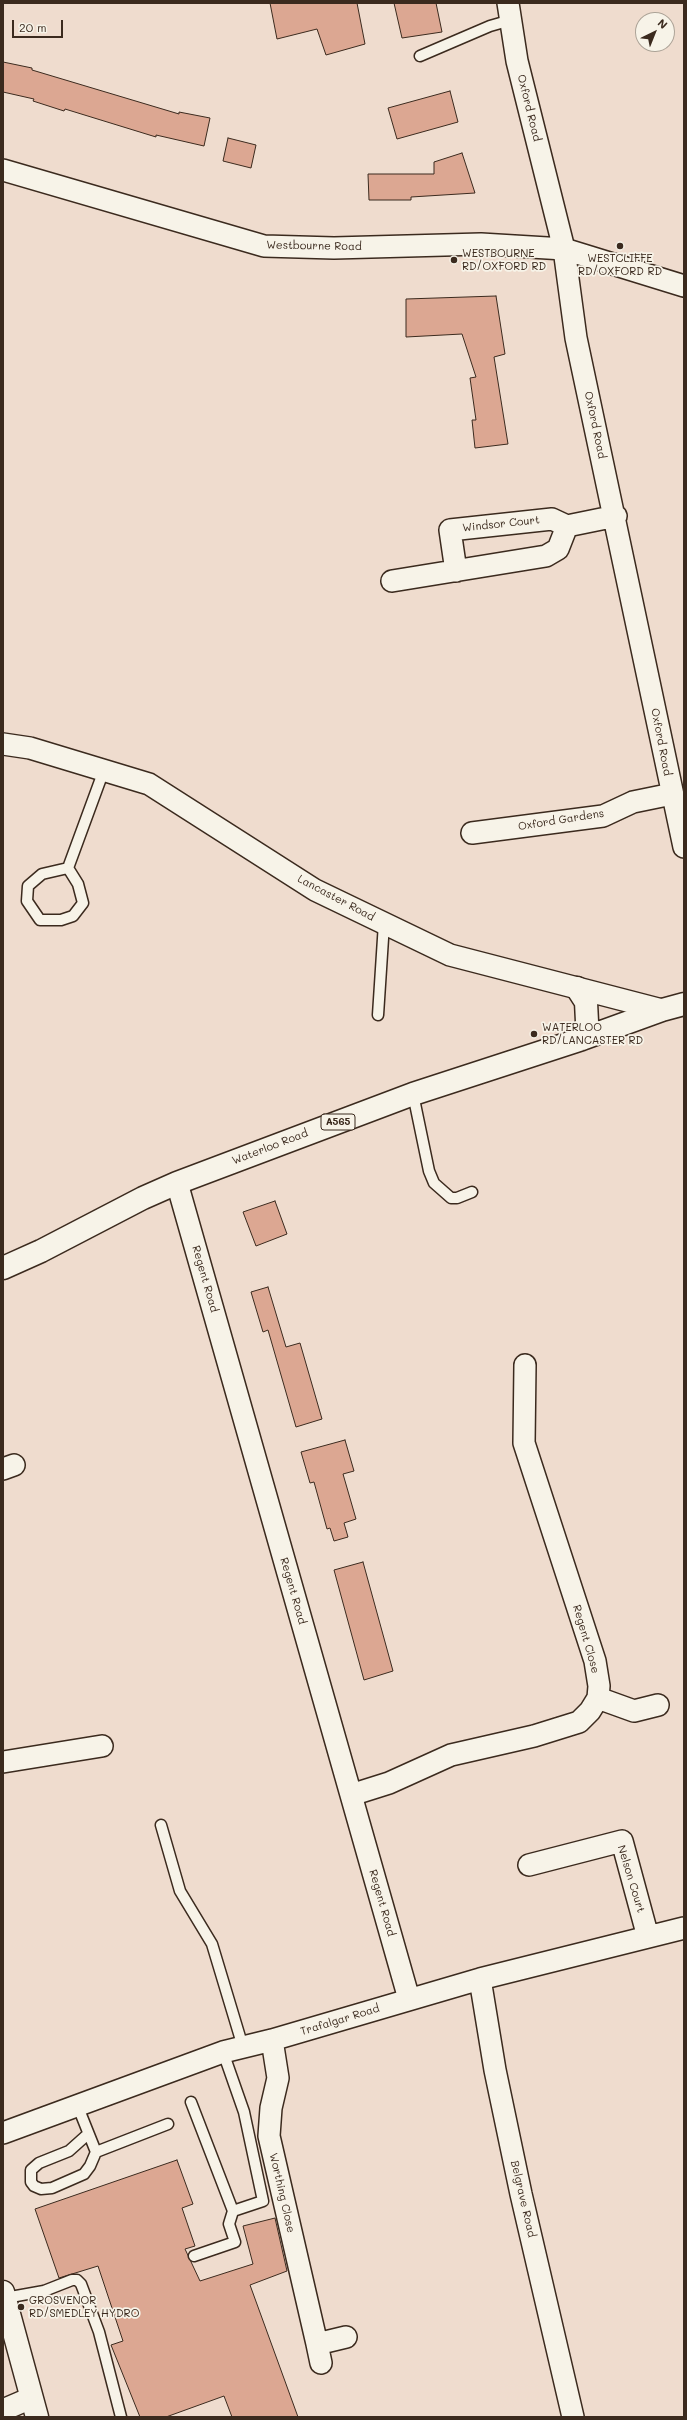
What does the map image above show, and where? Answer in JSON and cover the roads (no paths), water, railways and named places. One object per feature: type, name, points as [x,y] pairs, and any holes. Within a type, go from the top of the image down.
[{"type":"main road","points":[[577,988],[586,1002],[587,1022],[582,1039]]},
{"type":"main road","name":"Waterloo Road","points":[[3,1268],[42,1251],[143,1198],[177,1183],[413,1094],[582,1039],[662,1010],[684,1004]]},
{"type":"main road","points":[[4,2295],[34,2407]]},
{"type":"street","name":"Oxford Road","points":[[509,11],[517,61],[564,249],[576,338],[616,516],[684,847]]},
{"type":"street","name":"Westbourne Road","points":[[3,170],[264,246],[334,248],[481,244],[564,249],[684,286]]},
{"type":"street","points":[[392,581],[546,556],[558,549],[567,526],[616,516]]},
{"type":"street","name":"Windsor Court","points":[[456,571],[450,530],[552,518],[567,526]]},
{"type":"street","name":"Lancaster Road","points":[[3,744],[30,748],[149,784],[315,890],[450,955],[662,1010]]},
{"type":"street","name":"Oxford Gardens","points":[[472,833],[603,816],[633,802],[672,794]]},
{"type":"street","name":"Regent Road","points":[[177,1183],[409,1999]]},
{"type":"street","name":"Regent Close","points":[[525,1365],[524,1442],[595,1661],[599,1686],[598,1698]]},
{"type":"street","points":[[351,1795],[389,1783],[452,1755],[534,1736],[579,1722],[590,1711],[598,1698],[634,1711],[658,1705]]},
{"type":"street","points":[[3,1762],[102,1746]]},
{"type":"street","name":"Nelson Court","points":[[529,1865],[622,1841],[648,1937]]},
{"type":"street","name":"Trafalgar Road","points":[[3,2133],[78,2107],[233,2049],[272,2040],[480,1979],[684,1929]]},
{"type":"street","name":"Belgrave Road","points":[[480,1979],[518,2179],[573,2417]]},
{"type":"street","name":"Worthing Close","points":[[272,2040],[278,2078],[271,2108],[269,2136],[319,2353],[346,2337]]},
{"type":"street","points":[[3,2410],[34,2407]]},
{"type":"lane","points":[[420,56],[490,26],[509,11]]},
{"type":"lane","points":[[68,868],[104,770]]},
{"type":"lane","points":[[68,868],[78,884],[83,903],[73,916],[62,920],[40,920],[27,901],[28,886],[42,874],[68,868]]},
{"type":"lane","points":[[378,1015],[384,923]]},
{"type":"lane","points":[[413,1094],[429,1171],[434,1183],[451,1198],[457,1198],[472,1192]]},
{"type":"lane","points":[[161,1825],[180,1891],[212,1944],[244,2112],[263,2201],[233,2211]]},
{"type":"lane","points":[[191,2102],[233,2211],[229,2224],[235,2242],[194,2256]]},
{"type":"lane","points":[[78,2107],[96,2152]]},
{"type":"lane","points":[[88,2134],[70,2151],[39,2163],[31,2170],[31,2182],[34,2186],[41,2189],[52,2188],[84,2174],[90,2166],[96,2152],[168,2124]]},
{"type":"lane","points":[[4,2295],[28,2295],[72,2280],[77,2280],[81,2284],[99,2332],[121,2417]]},
{"type":"place","name":"WESTCLIFFE RD/OXFORD RD","points":[[620,246]]},
{"type":"place","name":"WESTBOURNE RD/OXFORD RD","points":[[454,260]]},
{"type":"place","name":"WATERLOO RD/LANCASTER RD","points":[[534,1034]]},
{"type":"place","name":"GROSVENOR RD/SMEDLEY HYDRO","points":[[21,2307]]}]
